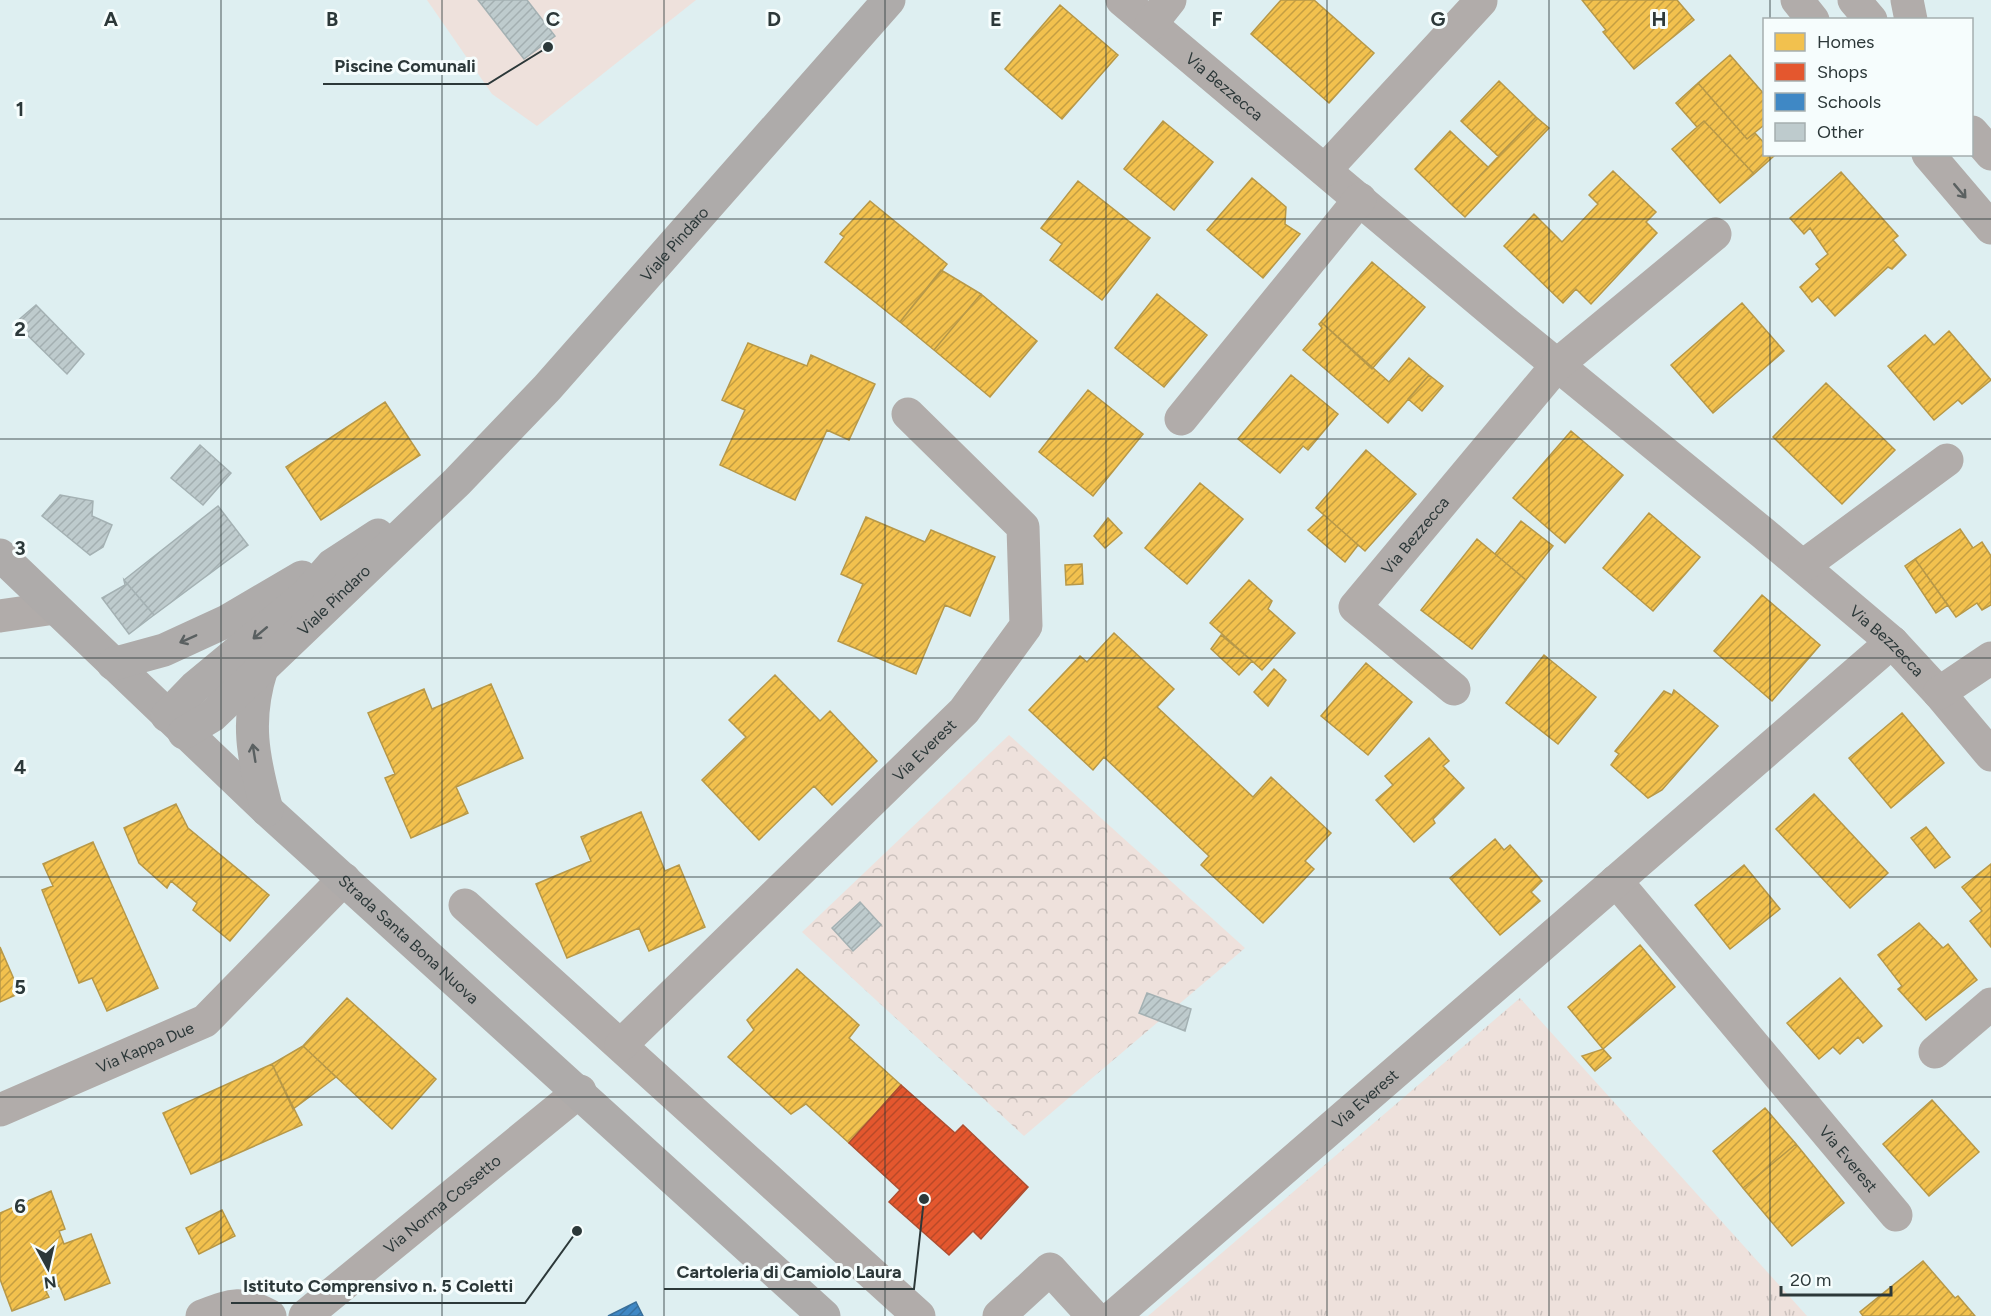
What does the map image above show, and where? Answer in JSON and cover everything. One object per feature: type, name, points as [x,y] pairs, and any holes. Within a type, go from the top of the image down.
[{"type":"street","name":"Viale Pindaro","points":[[176,724],[212,716],[457,482],[547,388],[889,0]]},
{"type":"street","name":"Via Bezzecca","points":[[1122,0],[1160,12],[1325,170],[1892,642],[1940,693],[1991,755]]},
{"type":"street","points":[[1797,0],[1811,18]]},
{"type":"street","points":[[1854,0],[1870,18]]},
{"type":"street","points":[[1907,0],[1911,18]]},
{"type":"street","points":[[1325,170],[1481,1]]},
{"type":"street","points":[[1973,134],[1991,154]]},
{"type":"street","points":[[1930,156],[1991,228]]},
{"type":"street","points":[[1181,419],[1360,199]]},
{"type":"street","name":"Via Bezzecca","points":[[1454,689],[1355,607],[1558,364],[1715,234]]},
{"type":"street","name":"Via Everest","points":[[621,1045],[964,711],[1026,626],[1023,527],[908,414]]},
{"type":"street","points":[[1803,566],[1947,460]]},
{"type":"street","name":"Viale Pindaro","points":[[113,664],[164,650],[227,621],[308,573],[332,565],[457,482]]},
{"type":"street","name":"Strada Santa Bona Nuova","points":[[0,555],[267,810],[580,1091],[825,1316]]},
{"type":"street","name":"Viale Pindaro","points":[[176,724],[195,687],[305,596],[332,565]]},
{"type":"street","points":[[0,616],[55,608]]},
{"type":"street","name":"Via Everest","points":[[1114,1316],[1892,642]]},
{"type":"street","points":[[1940,693],[1991,658]]},
{"type":"street","name":"Viale Pindaro","points":[[262,668],[253,696],[251,739],[257,774],[267,810]]},
{"type":"street","name":"Via Kappa Due","points":[[0,1110],[205,1021],[344,879]]},
{"type":"street","name":"Via Everest","points":[[1617,881],[1896,1215]]},
{"type":"street","points":[[465,905],[919,1316]]},
{"type":"street","points":[[1935,1052],[1991,1004]]},
{"type":"street","name":"Via Norma Cossetto","points":[[305,1316],[580,1091]]},
{"type":"street","points":[[999,1316],[1050,1269],[1093,1316]]},
{"type":"street","points":[[202,1316],[233,1304],[255,1307],[270,1316]]},
{"type":"green space","points":[[427,0],[696,0],[537,126],[492,94]]},
{"type":"green space","points":[[1009,735],[1245,948],[1024,1136],[802,932]]},
{"type":"green space","points":[[1520,998],[1807,1316],[1148,1316]]},
{"type":"building: Homes","points":[[1281,0],[1314,0],[1374,53],[1329,103],[1251,34]]},
{"type":"building: Homes","points":[[1582,0],[1677,0],[1694,20],[1634,69],[1603,32],[1606,30]]},
{"type":"building: Homes","points":[[1060,5],[1118,55],[1062,119],[1005,69]]},
{"type":"building: Homes","points":[[1730,55],[1763,93],[1763,126],[1747,139],[1698,83]]},
{"type":"building: Homes","points":[[1499,81],[1536,117],[1498,156],[1461,121]]},
{"type":"building: Homes","points":[[1698,83],[1747,139],[1755,133],[1763,142],[1763,156],[1774,156],[1754,174],[1704,121],[1697,127],[1676,103]]},
{"type":"building: Homes","points":[[1536,117],[1549,128],[1465,217],[1452,205]]},
{"type":"building: Homes","points":[[1163,121],[1213,162],[1174,210],[1124,169]]},
{"type":"building: Homes","points":[[1704,121],[1754,174],[1720,203],[1672,149]]},
{"type":"building: Homes","points":[[1450,131],[1488,167],[1452,205],[1415,169]]},
{"type":"building: Homes","points":[[1613,171],[1656,212],[1646,222],[1657,233],[1591,304],[1576,289],[1563,303],[1504,246],[1534,214],[1562,242],[1598,204],[1589,195]]},
{"type":"building: Homes","points":[[1841,172],[1898,236],[1893,240],[1906,255],[1892,269],[1888,267],[1835,316],[1818,297],[1812,302],[1800,287],[1820,269],[1816,264],[1828,254],[1810,228],[1804,234],[1790,218]]},
{"type":"building: Homes","points":[[1252,178],[1286,207],[1285,224],[1300,234],[1263,278],[1207,230]]},
{"type":"building: Homes","points":[[1078,181],[1150,238],[1102,300],[1050,260],[1062,244],[1041,228]]},
{"type":"building: Homes","points":[[870,201],[947,264],[900,322],[825,262],[844,237],[840,234]]},
{"type":"building: Homes","points":[[1372,262],[1425,307],[1372,369],[1321,322]]},
{"type":"building: Homes","points":[[941,270],[981,294],[934,350],[900,322]]},
{"type":"building: Homes","points":[[981,294],[1037,341],[990,397],[934,350]]},
{"type":"building: Homes","points":[[1157,294],[1207,335],[1164,387],[1115,348]]},
{"type":"building: Homes","points":[[1742,303],[1784,351],[1713,413],[1671,365]]},
{"type":"building: Homes","points":[[1321,322],[1389,382],[1409,358],[1429,375],[1388,423],[1303,350],[1322,328],[1319,324]]},
{"type":"building: Homes","points":[[1949,331],[1991,380],[1962,404],[1958,400],[1934,420],[1888,366],[1925,335],[1934,345]]},
{"type":"building: Homes","points":[[748,343],[807,366],[811,355],[875,384],[849,440],[827,430],[795,500],[720,465],[745,410],[722,400]]},
{"type":"building: Homes","points":[[1291,375],[1338,414],[1308,450],[1303,446],[1280,473],[1238,439]]},
{"type":"building: Homes","points":[[1429,375],[1443,386],[1422,411],[1408,399]]},
{"type":"building: Homes","points":[[1826,383],[1895,450],[1842,504],[1773,437]]},
{"type":"building: Homes","points":[[1088,390],[1143,434],[1093,496],[1039,452]]},
{"type":"building: Homes","points":[[385,402],[420,455],[321,520],[286,467]]},
{"type":"building: Homes","points":[[1571,431],[1623,475],[1565,543],[1513,498]]},
{"type":"building: Homes","points":[[1366,450],[1416,494],[1365,551],[1316,508]]},
{"type":"building: Homes","points":[[1200,483],[1243,519],[1187,584],[1145,548]]},
{"type":"building: Homes","points":[[1649,513],[1700,557],[1653,611],[1603,568]]},
{"type":"building: Homes","points":[[1324,515],[1358,545],[1345,562],[1308,530]]},
{"type":"building: Homes","points":[[866,517],[925,542],[931,530],[995,557],[970,616],[945,605],[916,674],[838,641],[863,584],[841,574]]},
{"type":"building: Homes","points":[[1108,518],[1122,533],[1105,548],[1094,536]]},
{"type":"building: Homes","points":[[1521,521],[1553,546],[1526,580],[1495,554]]},
{"type":"building: Homes","points":[[1960,529],[1973,548],[1982,542],[1991,556],[1991,605],[1982,610],[1977,603],[1956,617],[1915,559]]},
{"type":"building: Homes","points":[[1477,539],[1526,580],[1472,649],[1421,610]]},
{"type":"building: Homes","points":[[1915,559],[1948,605],[1936,613],[1905,566]]},
{"type":"building: Homes","points":[[1082,564],[1083,584],[1066,585],[1065,565]]},
{"type":"building: Homes","points":[[1249,580],[1272,601],[1268,609],[1295,633],[1262,670],[1210,623]]},
{"type":"building: Homes","points":[[1762,595],[1820,645],[1772,701],[1714,651]]},
{"type":"building: Homes","points":[[1114,633],[1174,689],[1157,707],[1253,797],[1271,777],[1331,833],[1305,861],[1314,869],[1263,923],[1201,865],[1209,856],[1104,757],[1093,770],[1029,710],[1080,656],[1087,662]]},
{"type":"building: Homes","points":[[1221,635],[1252,661],[1239,675],[1211,649]]},
{"type":"building: Homes","points":[[1544,655],[1596,697],[1558,744],[1506,703]]},
{"type":"building: Homes","points":[[1366,663],[1412,702],[1368,755],[1321,716]]},
{"type":"building: Homes","points":[[1274,669],[1286,680],[1268,706],[1254,692]]},
{"type":"building: Homes","points":[[775,675],[820,721],[830,711],[877,761],[832,805],[814,786],[759,840],[702,780],[746,737],[729,720]]},
{"type":"building: Homes","points":[[491,684],[523,758],[456,787],[468,813],[411,838],[385,778],[395,774],[368,713],[424,689],[432,709]]},
{"type":"building: Homes","points":[[1674,690],[1718,726],[1662,790],[1648,798],[1611,765],[1619,754],[1615,751],[1664,691],[1672,695]]},
{"type":"building: Homes","points":[[1902,713],[1944,763],[1891,808],[1849,758]]},
{"type":"building: Homes","points":[[1429,738],[1449,761],[1443,766],[1464,788],[1433,819],[1435,823],[1414,842],[1376,800],[1393,785],[1385,776]]},
{"type":"building: Homes","points":[[1814,794],[1888,873],[1850,908],[1776,829]]},
{"type":"building: Homes","points":[[176,804],[188,828],[269,895],[230,941],[193,910],[197,903],[171,881],[167,888],[139,863],[124,828]]},
{"type":"building: Homes","points":[[641,812],[665,871],[679,865],[705,927],[649,951],[639,928],[567,958],[536,884],[591,861],[581,837]]},
{"type":"building: Homes","points":[[1926,827],[1950,857],[1935,868],[1911,838]]},
{"type":"building: Homes","points":[[1495,839],[1504,850],[1510,845],[1542,881],[1531,892],[1540,901],[1500,935],[1450,878]]},
{"type":"building: Homes","points":[[93,842],[158,988],[107,1011],[92,978],[79,983],[42,890],[53,886],[43,864]]},
{"type":"building: Homes","points":[[1991,864],[1991,947],[1970,921],[1982,911],[1962,887]]},
{"type":"building: Homes","points":[[1744,865],[1780,909],[1730,949],[1695,905]]},
{"type":"building: Homes","points":[[1919,923],[1943,948],[1948,944],[1977,980],[1926,1020],[1898,989],[1902,986],[1878,955]]},
{"type":"building: Homes","points":[[1640,945],[1675,987],[1603,1049],[1568,1007]]},
{"type":"building: Homes","points":[[0,947],[20,993],[0,1002]]},
{"type":"building: Homes","points":[[797,969],[859,1025],[849,1038],[901,1085],[849,1143],[806,1104],[791,1114],[728,1057],[754,1030],[747,1020]]},
{"type":"building: Homes","points":[[1840,978],[1882,1026],[1863,1043],[1858,1037],[1840,1054],[1833,1047],[1819,1059],[1787,1023]]},
{"type":"building: Homes","points":[[347,998],[436,1079],[392,1129],[303,1046]]},
{"type":"building: Homes","points":[[303,1046],[336,1077],[293,1109],[272,1064]]},
{"type":"building: Homes","points":[[1603,1049],[1611,1058],[1595,1071],[1582,1056]]},
{"type":"building: Homes","points":[[272,1064],[302,1125],[191,1174],[163,1113]]},
{"type":"building: Homes","points":[[1932,1100],[1979,1152],[1929,1196],[1883,1144]]},
{"type":"building: Homes","points":[[1765,1108],[1796,1144],[1743,1188],[1713,1151]]},
{"type":"building: Homes","points":[[1796,1144],[1844,1203],[1792,1246],[1743,1188]]},
{"type":"building: Homes","points":[[51,1191],[65,1229],[59,1231],[64,1244],[91,1234],[110,1283],[65,1300],[59,1285],[46,1291],[49,1297],[12,1311],[0,1279],[0,1213]]},
{"type":"building: Homes","points":[[222,1210],[235,1236],[199,1254],[186,1228]]},
{"type":"building: Homes","points":[[1923,1261],[1955,1298],[1958,1296],[1975,1316],[1863,1316],[1860,1312]]},
{"type":"building: Shops","points":[[901,1085],[955,1133],[963,1125],[1028,1187],[981,1239],[973,1231],[949,1255],[889,1202],[900,1190],[849,1143]]},
{"type":"building: Schools","points":[[636,1302],[643,1316],[608,1316]]},
{"type":"building: Other","points":[[478,0],[527,0],[555,36],[524,59]]},
{"type":"building: Other","points":[[36,305],[84,354],[67,374],[15,323]]},
{"type":"building: Other","points":[[200,445],[231,473],[203,505],[171,478]]},
{"type":"building: Other","points":[[60,495],[93,501],[92,516],[112,525],[103,547],[90,555],[42,516]]},
{"type":"building: Other","points":[[218,506],[248,545],[154,615],[124,580]]},
{"type":"building: Other","points":[[124,580],[154,615],[129,634],[102,598],[125,585]]},
{"type":"building: Other","points":[[860,902],[881,925],[853,951],[832,928]]},
{"type":"building: Other","points":[[1147,993],[1191,1009],[1185,1031],[1139,1013]]},
{"type":"place","name":"Piscine Comunali","points":[[548,47]]},
{"type":"place","name":"Cartoleria di Camiolo Laura","points":[[924,1199]]},
{"type":"place","name":"Istituto Comprensivo n. 5 Coletti","points":[[577,1231]]}]
